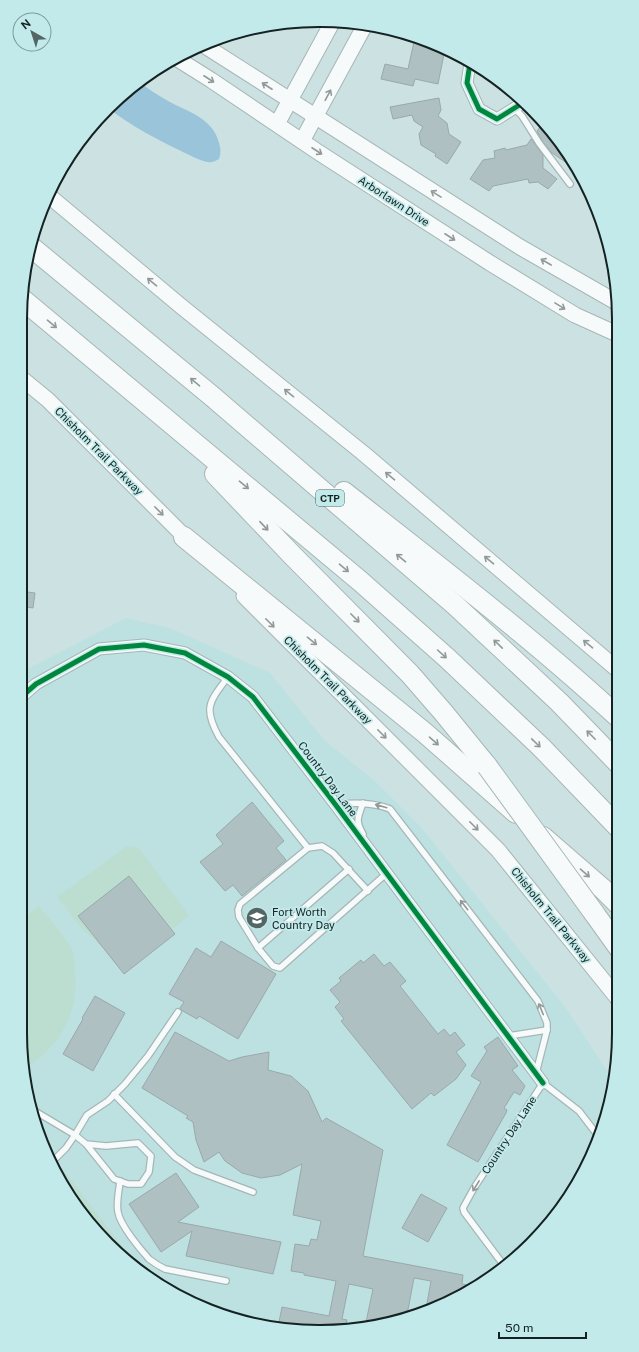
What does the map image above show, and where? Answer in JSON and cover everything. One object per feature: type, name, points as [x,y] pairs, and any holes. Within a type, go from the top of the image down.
[{"type":"highway","name":"CTP","points":[[36,251],[213,397],[480,628],[559,702],[612,757]]},
{"type":"highway","points":[[28,304],[360,581],[447,658],[541,747],[612,821]]},
{"type":"highway","points":[[213,397],[297,455],[437,565],[567,672],[612,712]]},
{"type":"highway","points":[[150,406],[292,555],[410,674],[487,766],[612,938]]},
{"type":"highway","points":[[184,537],[424,733],[612,898]]},
{"type":"main road","points":[[277,124],[330,28]]},
{"type":"main road","points":[[302,141],[316,118],[362,31]]},
{"type":"main road","points":[[209,49],[290,102],[520,247],[611,299]]},
{"type":"main road","name":"Arborlawn Drive","points":[[182,61],[483,259],[575,315],[612,332]]},
{"type":"main road","points":[[53,199],[182,307],[363,453],[612,665]]},
{"type":"main road","name":"Chisholm Trail Parkway","points":[[27,383],[48,400],[498,850],[612,991]]},
{"type":"street","points":[[469,68],[467,83],[479,109],[498,119],[518,105]]},
{"type":"street","name":"Country Day Lane","points":[[27,692],[36,684],[99,649],[144,645],[185,653],[228,678],[253,697],[335,804],[543,1083]]},
{"type":"lane","points":[[518,106],[522,116],[539,144],[570,184]]},
{"type":"lane","points":[[228,678],[217,691],[209,706],[212,723],[219,737],[308,848]]},
{"type":"lane","points":[[363,803],[358,816],[358,824],[368,848]]},
{"type":"lane","points":[[335,804],[363,803],[378,805],[390,809],[538,1001],[547,1023],[547,1030],[536,1073]]},
{"type":"lane","points":[[368,891],[349,869],[322,846],[308,848],[240,904],[238,910],[239,917],[258,948],[273,966],[280,968],[368,891],[387,874]]},
{"type":"lane","points":[[258,948],[349,869]]},
{"type":"lane","points":[[55,1159],[66,1148],[87,1115],[108,1101],[148,1056],[178,1012]]},
{"type":"lane","points":[[508,1036],[547,1030]]},
{"type":"lane","points":[[543,1083],[579,1112],[594,1131]]},
{"type":"lane","name":"Country Day Lane","points":[[501,1262],[464,1212],[463,1208],[474,1188],[543,1083]]},
{"type":"lane","points":[[114,1094],[175,1157],[194,1170],[253,1192]]},
{"type":"lane","points":[[39,1113],[75,1135],[86,1144],[114,1179],[128,1184],[141,1184],[149,1172],[151,1156],[138,1143],[106,1146],[86,1144]]},
{"type":"lane","points":[[120,1181],[117,1211],[119,1217],[149,1259],[165,1269],[226,1281]]},
{"type":"shaded area","points":[[143,85],[206,122],[216,134],[220,147],[219,159],[214,162],[202,161],[165,143],[126,121],[114,112]]},
{"type":"shaded area","name":"Fort Worth Country Day","points":[[126,618],[170,628],[270,673],[325,741],[376,782],[422,828],[566,1008],[609,1073],[602,1108],[590,1144],[582,1162],[563,1195],[552,1211],[526,1239],[498,1265],[466,1286],[449,1295],[431,1303],[395,1315],[339,1324],[320,1325],[281,1322],[244,1315],[225,1309],[208,1303],[173,1286],[141,1265],[113,1239],[87,1211],[66,1179],[49,1144],[37,1108],[30,1071],[27,1032],[27,669]]},
{"type":"green space","points":[[127,846],[139,848],[189,916],[157,941],[103,948],[81,928],[57,897]]},
{"type":"green space","points":[[39,906],[64,936],[72,949],[75,959],[74,1001],[65,1027],[49,1049],[29,1065],[27,1032],[27,915]]},
{"type":"green space","points":[[63,1169],[124,1249],[87,1211],[61,1170]]},
{"type":"building","points":[[414,43],[444,55],[438,84],[415,79],[413,86],[381,79],[385,64],[408,69]]},
{"type":"building","points":[[439,98],[441,110],[438,116],[447,123],[449,134],[461,142],[447,164],[435,156],[436,154],[421,145],[419,134],[423,127],[414,121],[412,115],[393,119],[390,107]]},
{"type":"building","points":[[540,128],[552,141],[567,163],[551,152],[542,141],[537,131]]},
{"type":"building","points":[[531,139],[543,155],[543,168],[557,179],[548,189],[538,182],[529,183],[528,179],[493,186],[489,191],[470,179],[483,160],[495,158],[494,151],[527,145]]},
{"type":"building","points":[[27,592],[35,593],[33,608],[27,607]]},
{"type":"building","points":[[252,802],[284,841],[276,848],[286,860],[242,896],[233,885],[225,891],[200,862],[223,844],[216,835]]},
{"type":"building","points":[[129,876],[175,934],[124,974],[78,916]]},
{"type":"building","points":[[221,941],[276,974],[238,1039],[199,1016],[197,1019],[181,1010],[180,1008],[184,1002],[169,994],[196,948],[211,957]]},
{"type":"building","points":[[374,954],[384,966],[390,962],[406,981],[400,986],[438,1034],[444,1029],[450,1036],[455,1032],[465,1045],[456,1052],[466,1065],[456,1079],[434,1096],[431,1093],[412,1109],[341,1021],[344,1019],[335,1007],[340,1002],[330,990],[341,981],[339,978],[361,960],[363,963]]},
{"type":"building","points":[[95,996],[125,1013],[93,1071],[63,1054]]},
{"type":"building","points":[[175,1032],[229,1061],[269,1052],[268,1070],[291,1076],[308,1091],[322,1122],[326,1118],[383,1150],[363,1256],[463,1275],[462,1284],[467,1285],[427,1304],[431,1281],[414,1278],[408,1311],[366,1321],[373,1289],[349,1284],[342,1319],[347,1320],[346,1323],[320,1325],[279,1322],[282,1307],[329,1316],[336,1281],[291,1271],[295,1244],[309,1246],[311,1239],[317,1240],[321,1221],[293,1215],[302,1164],[280,1175],[261,1178],[242,1173],[225,1161],[219,1152],[204,1162],[196,1140],[193,1122],[186,1118],[188,1116],[142,1088]]},
{"type":"building","points":[[498,1037],[518,1066],[512,1070],[525,1086],[520,1095],[514,1092],[504,1108],[507,1110],[506,1113],[478,1162],[447,1145],[481,1082],[471,1076],[487,1051],[484,1047]]},
{"type":"building","points":[[176,1173],[199,1207],[178,1222],[281,1242],[273,1274],[186,1256],[192,1231],[161,1252],[129,1204]]},
{"type":"building","points":[[421,1194],[447,1208],[428,1242],[402,1228]]},
{"type":"cycle path","points":[[469,68],[467,83],[479,109],[497,119],[518,106]]},
{"type":"cycle path","points":[[27,692],[36,684],[99,649],[144,645],[185,653],[228,677],[253,697],[335,804],[543,1083]]},
{"type":"place","name":"Fort Worth Country Day","points":[[257,918]]}]
